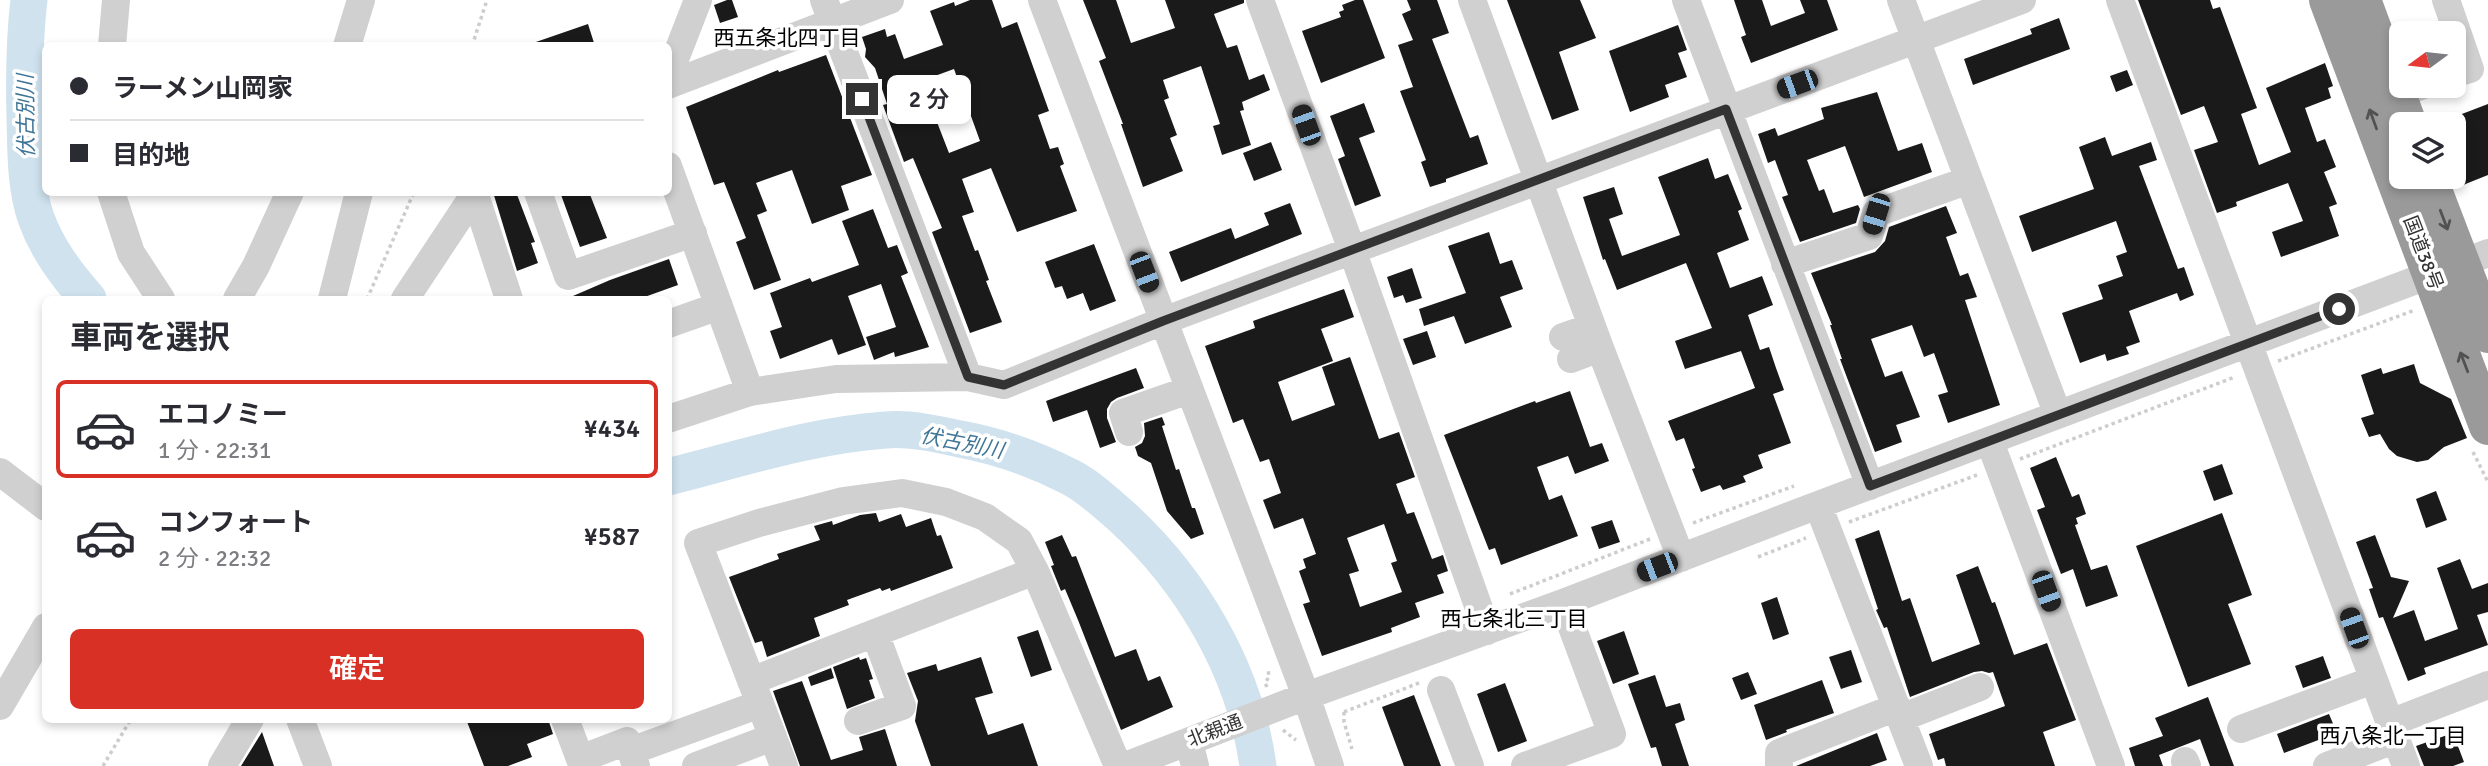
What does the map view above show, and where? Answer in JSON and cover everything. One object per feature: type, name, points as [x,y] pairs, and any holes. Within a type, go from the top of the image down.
[{"type":"highway","name":"国道38号","points":[[2328,0],[2449,275],[2488,334]]},
{"type":"highway","points":[[2362,0],[2409,102]]},
{"type":"highway","name":"国道38号","points":[[2431,189],[2449,275],[2488,426]]},
{"type":"street","points":[[112,42],[116,0]]},
{"type":"street","points":[[672,67],[698,0]]},
{"type":"street","points":[[672,83],[828,12],[890,0]]},
{"type":"street","points":[[1042,0],[1306,696],[1342,761]]},
{"type":"street","points":[[1260,0],[1352,250],[1418,405],[1487,631]]},
{"type":"street","points":[[1472,0],[1681,558]]},
{"type":"street","points":[[1686,0],[1870,486]]},
{"type":"street","points":[[1901,0],[2058,415]]},
{"type":"street","points":[[672,418],[750,392],[836,379],[968,377],[1004,385],[1163,321],[2022,0]]},
{"type":"street","points":[[2120,0],[2406,766]]},
{"type":"street","points":[[2446,0],[2453,21]]},
{"type":"street","points":[[828,12],[968,377]]},
{"type":"street","points":[[672,177],[750,392]]},
{"type":"street","points":[[1785,264],[1869,236],[1876,214],[1969,180]]},
{"type":"street","points":[[112,196],[131,253],[159,296]]},
{"type":"street","points":[[239,296],[256,266],[288,196]]},
{"type":"street","points":[[333,296],[358,196]]},
{"type":"street","points":[[407,296],[474,196]]},
{"type":"street","points":[[476,196],[508,296]]},
{"type":"street","points":[[539,196],[568,276],[693,233]]},
{"type":"street","name":"北親通","points":[[1125,766],[1192,754],[1217,731],[1306,696],[1681,558],[1823,518],[1870,486],[1995,454],[2058,415],[2253,356],[2449,275]]},
{"type":"street","points":[[672,323],[719,306]]},
{"type":"street","points":[[1567,348],[1596,337]]},
{"type":"street","points":[[1129,432],[1123,413],[1189,390]]},
{"type":"street","points":[[1995,454],[2111,766]]},
{"type":"street","points":[[0,472],[42,504]]},
{"type":"street","points":[[784,766],[698,544],[760,523],[844,501],[902,493],[946,502],[985,517],[1019,541],[1035,571],[1118,766]]},
{"type":"street","points":[[1823,518],[1919,766]]},
{"type":"street","points":[[565,723],[569,762],[628,744],[676,734],[875,633],[1035,571]]},
{"type":"street","points":[[1525,766],[1612,734],[1563,603]]},
{"type":"street","points":[[858,721],[902,706],[875,633]]},
{"type":"street","points":[[0,706],[42,634]]},
{"type":"street","points":[[2241,729],[2374,680]]},
{"type":"street","points":[[2327,766],[2488,685]]},
{"type":"street","points":[[1431,687],[1470,766]]},
{"type":"street","points":[[1779,766],[1779,753],[1980,687]]},
{"type":"street","points":[[222,766],[248,723]]},
{"type":"street","points":[[302,723],[318,766]]},
{"type":"street","points":[[676,734],[687,766]]},
{"type":"street","points":[[696,766],[773,737]]},
{"type":"path","points":[[473,42],[488,0]]},
{"type":"path","points":[[368,296],[412,196]]},
{"type":"path","points":[[1751,559],[1823,518],[2253,356],[2449,275]]},
{"type":"path","points":[[1342,761],[1344,712],[1431,687]]},
{"type":"path","points":[[103,766],[129,723]]},
{"type":"building","points":[[732,0],[738,17],[720,23],[714,5]]},
{"type":"building","points":[[970,0],[992,0],[1002,28],[1017,22],[1049,111],[1038,115],[1050,149],[1058,147],[1064,164],[1060,166],[1077,211],[1017,232],[991,168],[962,179],[974,212],[962,216],[975,251],[978,250],[989,280],[986,281],[1002,322],[970,333],[932,232],[942,228],[913,158],[904,162],[883,105],[887,104],[875,68],[865,57],[866,49],[862,37],[885,29],[887,37],[895,34],[904,59],[943,45],[930,11],[954,2],[955,6]],"holes":[[[954,69],[980,141],[949,153],[921,81]]]},
{"type":"building","points":[[1083,0],[1116,0],[1131,43],[1175,28],[1165,0],[1244,0],[1244,3],[1214,14],[1227,48],[1237,45],[1249,80],[1264,74],[1270,90],[1242,102],[1244,110],[1240,111],[1251,145],[1222,155],[1213,126],[1220,124],[1201,66],[1163,80],[1169,98],[1164,100],[1177,135],[1170,138],[1183,171],[1143,187],[1099,61],[1106,58]]},
{"type":"building","points":[[1363,0],[1385,58],[1321,83],[1302,31],[1341,17],[1339,12],[1344,10],[1342,5]]},
{"type":"building","points":[[1407,0],[1437,0],[1449,33],[1432,39],[1470,138],[1478,135],[1488,164],[1430,187],[1421,162],[1426,160],[1400,91],[1413,87],[1398,45],[1413,40],[1402,14],[1411,10]]},
{"type":"building","points":[[1507,0],[1580,0],[1596,38],[1559,52],[1579,110],[1552,120]]},
{"type":"building","points":[[1734,0],[1762,0],[1771,26],[1805,13],[1800,0],[1827,0],[1838,30],[1751,63],[1741,37],[1746,35]]},
{"type":"building","points":[[2138,0],[2210,0],[2213,9],[2220,7],[2257,108],[2241,114],[2259,165],[2291,152],[2266,88],[2325,63],[2333,86],[2328,88],[2331,98],[2305,108],[2317,142],[2325,139],[2336,167],[2324,172],[2337,204],[2329,207],[2339,236],[2281,257],[2272,232],[2303,221],[2288,183],[2236,202],[2237,206],[2217,213],[2194,150],[2218,142],[2204,106],[2181,115]]},
{"type":"building","points":[[2059,18],[2070,49],[1973,85],[1964,59],[2032,34],[2030,29]]},
{"type":"building","points":[[588,24],[594,42],[536,42]]},
{"type":"building","points":[[1678,25],[1687,50],[1678,53],[1687,77],[1665,85],[1669,97],[1630,112],[1609,51]]},
{"type":"building","points":[[826,55],[872,175],[841,186],[849,210],[812,224],[792,170],[756,183],[767,211],[757,215],[781,280],[754,290],[736,242],[746,238],[724,182],[714,185],[686,107],[778,70],[779,72]]},
{"type":"building","points":[[2127,70],[2133,85],[2116,92],[2110,76]]},
{"type":"building","points":[[1877,92],[1898,151],[1922,143],[1932,172],[1864,197],[1845,146],[1807,160],[1819,191],[1824,189],[1833,213],[1858,205],[1860,209],[1856,223],[1800,242],[1782,197],[1788,195],[1775,160],[1768,163],[1758,134],[1775,128],[1778,136],[1824,119],[1821,108]]},
{"type":"building","points":[[1364,103],[1375,132],[1359,138],[1381,196],[1355,206],[1338,159],[1345,156],[1330,116]]},
{"type":"building","points":[[2488,104],[2488,175],[2466,184],[2466,112]]},
{"type":"building","points":[[2105,137],[2112,156],[2151,142],[2157,160],[2139,166],[2178,269],[2184,267],[2194,295],[2180,301],[2177,293],[2129,311],[2140,342],[2126,347],[2129,354],[2107,361],[2105,354],[2080,363],[2062,313],[2103,299],[2098,285],[2123,276],[2116,256],[2127,252],[2116,221],[2032,252],[2019,216],[2094,189],[2079,147]]},
{"type":"building","points":[[1271,142],[1282,170],[1254,181],[1243,153]]},
{"type":"building","points":[[1708,158],[1715,179],[1728,174],[1742,209],[1738,211],[1749,240],[1717,253],[1730,288],[1762,276],[1773,305],[1748,315],[1760,350],[1769,347],[1784,390],[1773,394],[1791,443],[1758,455],[1763,468],[1743,476],[1746,482],[1723,490],[1720,485],[1701,492],[1684,438],[1676,441],[1668,421],[1755,388],[1741,351],[1685,369],[1675,341],[1712,328],[1686,263],[1617,290],[1605,259],[1603,260],[1583,197],[1614,187],[1623,214],[1609,219],[1622,256],[1680,235],[1658,177]]},
{"type":"building","points":[[494,196],[518,196],[535,242],[531,243],[538,263],[517,271]]},
{"type":"building","points":[[561,196],[591,196],[607,238],[580,247]]},
{"type":"building","points":[[1290,203],[1302,234],[1181,282],[1169,252],[1231,228],[1235,239],[1269,225],[1264,213]]},
{"type":"building","points":[[1946,206],[1957,233],[1946,237],[1960,276],[1968,273],[1977,297],[1965,300],[2000,405],[1948,423],[1938,395],[1948,392],[1934,353],[1924,357],[1912,325],[1871,339],[1885,377],[1902,371],[1920,417],[1896,425],[1902,442],[1875,452],[1840,359],[1832,325],[1811,273],[1875,252],[1885,241],[1889,227]]},
{"type":"building","points":[[873,209],[888,248],[897,245],[908,273],[901,276],[929,347],[895,357],[894,352],[874,360],[866,337],[896,327],[881,284],[848,296],[866,345],[838,355],[832,339],[780,359],[770,331],[782,327],[770,293],[810,278],[812,282],[859,265],[842,221]]},
{"type":"building","points":[[1489,232],[1500,264],[1512,260],[1523,289],[1500,297],[1512,327],[1465,344],[1454,316],[1424,326],[1419,309],[1466,293],[1448,246]]},
{"type":"building","points":[[1094,244],[1116,301],[1090,311],[1083,293],[1067,299],[1062,286],[1055,288],[1045,262]]},
{"type":"building","points":[[669,259],[678,285],[647,296],[573,296]]},
{"type":"building","points":[[1412,268],[1422,298],[1406,303],[1403,295],[1394,298],[1387,277]]},
{"type":"building","points":[[1344,289],[1354,317],[1321,329],[1333,361],[1278,382],[1292,421],[1335,405],[1322,367],[1350,357],[1379,439],[1399,432],[1415,477],[1396,484],[1407,514],[1414,512],[1432,559],[1443,555],[1448,571],[1437,575],[1444,593],[1415,603],[1420,617],[1391,628],[1392,632],[1322,656],[1303,604],[1310,602],[1299,571],[1306,568],[1303,559],[1316,554],[1303,518],[1274,529],[1263,500],[1281,493],[1269,459],[1260,462],[1243,419],[1233,423],[1205,346],[1255,328],[1253,321]],"holes":[[[1384,524],[1397,561],[1391,563],[1402,592],[1360,607],[1349,574],[1359,571],[1347,538]]]},
{"type":"building","points":[[1427,331],[1436,357],[1413,365],[1403,339]]},
{"type":"building","points":[[2414,364],[2420,383],[2451,399],[2467,438],[2444,447],[2428,460],[2417,462],[2397,456],[2380,434],[2369,437],[2361,418],[2374,414],[2361,375],[2381,368],[2383,374]]},
{"type":"building","points":[[1136,368],[1144,388],[1117,398],[1107,409],[1107,418],[1116,442],[1100,448],[1087,410],[1053,422],[1046,401]]},
{"type":"building","points":[[1570,391],[1590,447],[1602,443],[1609,461],[1575,474],[1568,456],[1537,467],[1549,500],[1562,495],[1578,536],[1501,565],[1495,548],[1489,550],[1444,435]]},
{"type":"building","points":[[1162,417],[1165,425],[1162,426],[1176,470],[1179,469],[1204,534],[1191,539],[1167,511],[1151,463],[1138,456],[1135,447],[1142,443],[1145,436],[1144,423]]},
{"type":"building","points":[[2056,457],[2072,497],[2079,494],[2086,514],[2076,518],[2078,524],[2075,525],[2091,570],[2107,565],[2118,596],[2086,607],[2073,569],[2061,574],[2037,510],[2045,507],[2030,468]]},
{"type":"building","points":[[2222,464],[2233,494],[2214,501],[2203,471]]},
{"type":"building","points":[[2436,491],[2447,520],[2426,528],[2416,499]]},
{"type":"building","points":[[876,513],[879,522],[901,514],[906,527],[931,518],[937,536],[941,535],[953,568],[891,591],[890,588],[882,591],[880,588],[847,600],[849,605],[814,618],[820,636],[767,657],[762,641],[755,643],[729,577],[779,559],[777,554],[820,540],[814,526],[832,521],[833,525],[860,515]]},
{"type":"building","points":[[2222,513],[2252,595],[2228,604],[2251,664],[2188,687],[2136,546]]},
{"type":"building","points":[[1612,520],[1620,542],[1599,549],[1591,527]]},
{"type":"building","points":[[1879,530],[1902,601],[1910,598],[1932,662],[1980,644],[1956,575],[1978,566],[1992,603],[1995,602],[2014,655],[2047,643],[2076,720],[2043,732],[2055,766],[1946,766],[1944,758],[1938,760],[1929,734],[2005,706],[1993,672],[1974,672],[1910,697],[1887,627],[1884,628],[1876,610],[1878,609],[1855,539]]},
{"type":"building","points":[[1062,535],[1072,557],[1076,556],[1115,657],[1136,649],[1148,681],[1160,676],[1173,707],[1121,730],[1065,589],[1061,591],[1051,566],[1054,565],[1045,542]]},
{"type":"building","points":[[2375,535],[2391,577],[2409,581],[2393,618],[2414,610],[2425,641],[2458,629],[2437,568],[2460,559],[2472,589],[2488,583],[2488,612],[2477,615],[2488,645],[2424,668],[2426,674],[2408,681],[2383,617],[2379,618],[2369,589],[2373,588],[2356,542]]},
{"type":"building","points":[[1777,597],[1789,634],[1773,640],[1761,603]]},
{"type":"building","points":[[1038,630],[1052,670],[1031,677],[1017,637]]},
{"type":"building","points":[[1624,631],[1639,674],[1613,684],[1597,641]]},
{"type":"building","points":[[1851,650],[1862,682],[1841,689],[1829,657]]},
{"type":"building","points":[[2323,656],[2331,678],[2303,688],[2295,666]]},
{"type":"building","points":[[859,657],[860,660],[866,658],[873,679],[869,680],[875,698],[847,709],[833,667]]},
{"type":"building","points":[[981,657],[993,693],[975,698],[988,735],[1023,723],[1038,766],[931,766],[915,721],[918,701],[907,673],[936,664],[938,671]]},
{"type":"building","points":[[831,668],[834,678],[811,686],[808,677]]},
{"type":"building","points":[[1748,672],[1757,694],[1741,700],[1732,678]]},
{"type":"building","points":[[1655,675],[1666,707],[1680,703],[1685,720],[1675,724],[1689,766],[1662,766],[1656,747],[1651,748],[1628,684]]},
{"type":"building","points":[[1822,680],[1834,713],[1766,740],[1754,705]]},
{"type":"building","points":[[802,681],[831,760],[863,750],[859,737],[885,729],[897,766],[800,766],[773,691]]},
{"type":"building","points":[[1505,683],[1527,741],[1498,752],[1477,694]]},
{"type":"building","points":[[1414,695],[1441,766],[1404,766],[1382,707]]},
{"type":"building","points":[[2208,697],[2234,766],[2210,766],[2200,739],[2159,755],[2163,766],[2135,766],[2129,748],[2163,736],[2155,718]]},
{"type":"building","points":[[2329,714],[2337,733],[2284,753],[2277,734]]},
{"type":"building","points":[[468,723],[549,723],[553,734],[527,744],[532,757],[508,766],[484,766]]},
{"type":"building","points":[[262,732],[274,766],[241,766]]},
{"type":"building","points":[[1877,733],[1887,760],[1870,766],[1796,766]]},
{"type":"building","points":[[2453,733],[2464,762],[2453,766],[2424,766],[2416,746]]},
{"type":"waterway","name":"伏古別川","points":[[29,0],[24,88],[30,194],[36,218],[46,240],[65,271],[86,296]]},
{"type":"waterway","name":"伏古別川","points":[[672,476],[803,442],[895,430],[933,433],[988,445],[1057,470],[1096,494],[1120,515],[1146,540],[1191,597],[1211,628],[1241,695],[1258,766]]},
{"type":"district","name":"西五条北四丁目","points":[[787,38]]},
{"type":"district","name":"西七条北三丁目","points":[[1514,619]]},
{"type":"district","name":"西八条北一丁目","points":[[2393,736]]},
{"type":"route","points":[[862,99],[968,377],[1004,385],[1163,321],[1726,109],[1870,486],[2339,309]]}]
